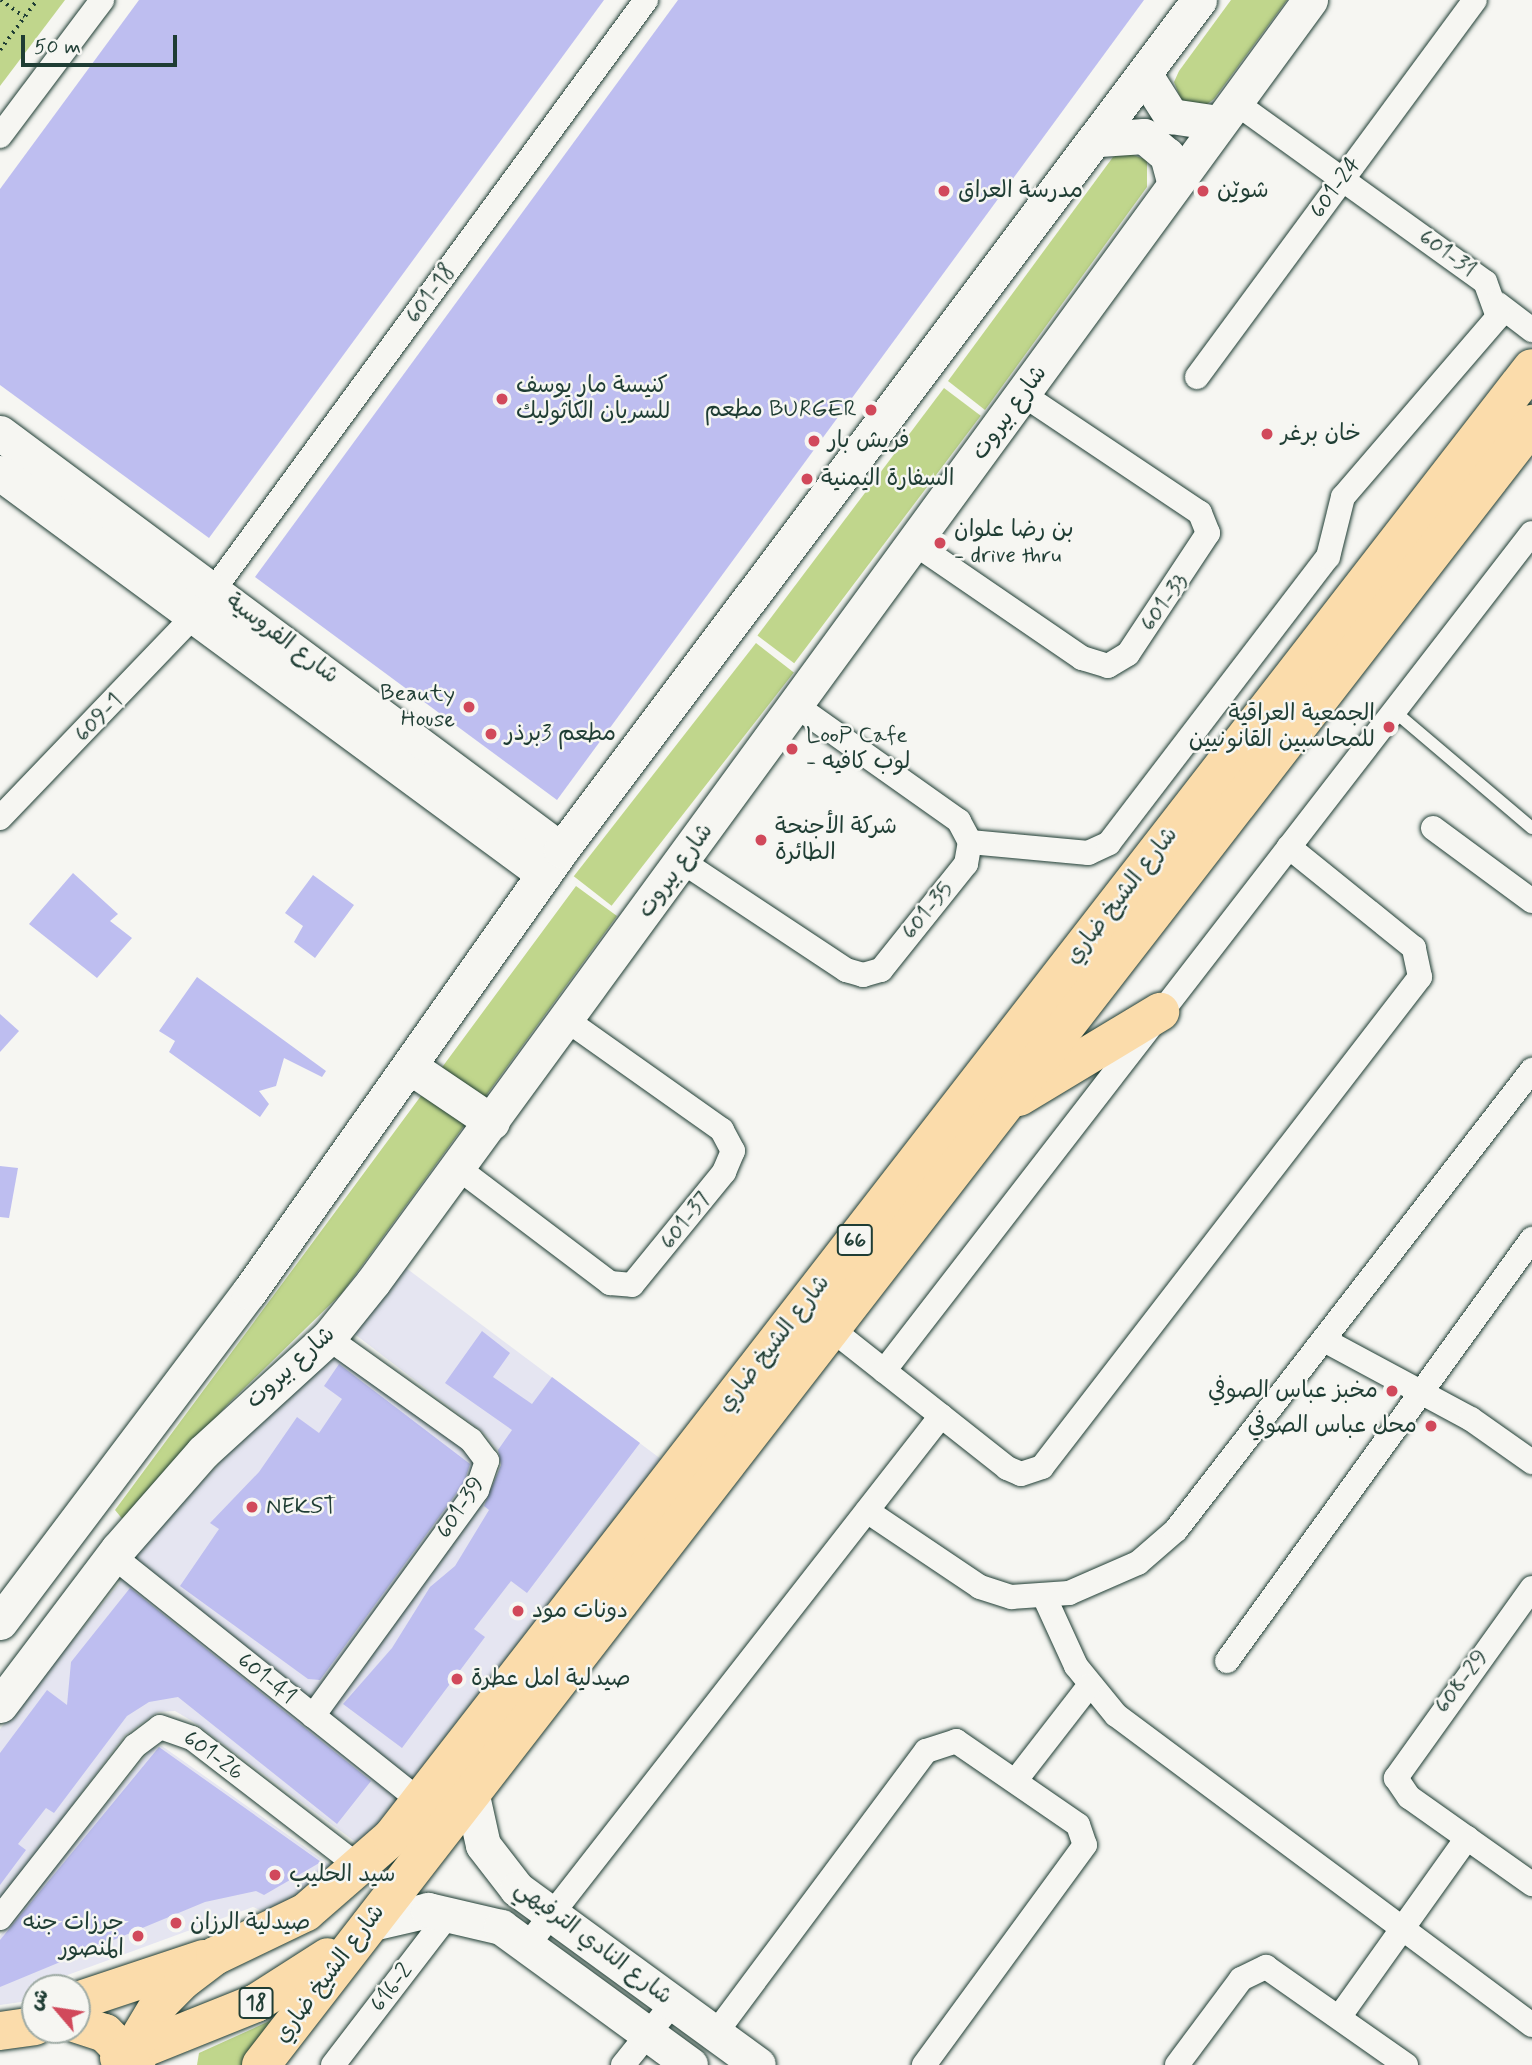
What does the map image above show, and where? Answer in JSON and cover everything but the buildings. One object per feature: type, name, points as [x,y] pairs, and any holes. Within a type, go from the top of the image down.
[{"type":"main road","points":[[0,1622],[249,1292],[552,862],[1099,139],[1199,0]]},
{"type":"main road","name":"شارع بيروت","points":[[0,1705],[113,1556],[222,1432],[328,1338],[568,1021],[795,705],[1310,0]]},
{"type":"main road","points":[[1145,75],[1171,116],[1227,113]]},
{"type":"main road","points":[[1099,139],[1144,136],[1167,155],[1175,184]]},
{"type":"main road","name":"شارع الشيخ ضاري","points":[[122,2062],[169,1993],[215,1956],[277,1929],[362,1870],[420,1801],[1532,368]]},
{"type":"main road","name":"شارع الفروسية","points":[[0,433],[205,602],[552,862]]},
{"type":"main road","name":"شارع الشيخ ضاري","points":[[261,2065],[1004,1105],[1526,445]]},
{"type":"main road","name":"شارع الفروسية","points":[[0,473],[205,602]]},
{"type":"main road","points":[[1004,1105],[1160,1012]]},
{"type":"main road","points":[[409,1066],[492,1122]]},
{"type":"main road","name":"شارع النادي الترفيهي","points":[[471,1791],[483,1845],[497,1869],[551,1914],[758,2065]]},
{"type":"main road","name":"شارع النادي الترفيهي","points":[[368,1924],[406,1913],[451,1911],[501,1927],[690,2065]]},
{"type":"main road","name":"18","points":[[122,2062],[278,1992],[368,1924]]},
{"type":"main road","points":[[91,1995],[142,1975],[215,1956]]},
{"type":"main road","points":[[0,2031],[21,2028]]},
{"type":"main road","points":[[91,2028],[106,2033],[122,2062]]},
{"type":"street","points":[[0,136],[102,0]]},
{"type":"street","name":"601-18","points":[[205,602],[646,0]]},
{"type":"street","name":"601-24","points":[[1197,377],[1475,0]]},
{"type":"street","name":"601-31","points":[[1227,113],[1343,178],[1476,274],[1498,304],[1532,330]]},
{"type":"street","points":[[795,705],[959,821],[971,842],[1088,853],[1109,843],[1328,557],[1343,497],[1493,330],[1498,304]]},
{"type":"street","name":"601-33","points":[[914,543],[1082,659],[1108,666],[1128,654],[1201,553],[1208,534],[1200,513],[1024,395]]},
{"type":"street","points":[[884,1371],[1532,533]]},
{"type":"street","name":"609-1","points":[[0,818],[205,602]]},
{"type":"street","points":[[1433,828],[1532,901]]},
{"type":"street","name":"601-35","points":[[683,862],[846,970],[863,975],[881,970],[966,864],[971,842]]},
{"type":"street","points":[[830,1328],[1013,1472],[1042,1467],[1416,985],[1421,962],[1414,948],[1289,847]]},
{"type":"street","name":"601-37","points":[[458,1168],[610,1283],[632,1285],[724,1172],[733,1151],[722,1130],[568,1021]]},
{"type":"street","points":[[867,1511],[980,1587],[1011,1597],[1044,1596],[1093,1586],[1158,1548],[1324,1340],[1532,1070]]},
{"type":"street","points":[[1227,1661],[1532,1239]]},
{"type":"street","name":"601-39","points":[[313,1716],[477,1490],[487,1461],[471,1440],[328,1338]]},
{"type":"street","points":[[1324,1340],[1420,1391],[1532,1462]]},
{"type":"street","points":[[527,1945],[941,1416]]},
{"type":"street","name":"601-41","points":[[113,1556],[420,1801]]},
{"type":"street","name":"608-29","points":[[1468,1838],[1409,1797],[1396,1778],[1532,1588]]},
{"type":"street","points":[[1044,1596],[1089,1686],[1124,1721],[1532,2025]]},
{"type":"street","points":[[1016,1780],[1089,1686]]},
{"type":"street","name":"601-26","points":[[0,1917],[135,1746],[160,1727],[192,1738],[362,1870]]},
{"type":"street","points":[[715,2034],[932,1746],[964,1743],[1078,1825],[1083,1852],[924,2065]]},
{"type":"street","points":[[1340,2016],[1468,1838],[1532,1884]]},
{"type":"street","name":"616-2","points":[[333,2065],[451,1911]]},
{"type":"street","points":[[1177,2065],[1252,1970],[1279,1972],[1406,2065]]},
{"type":"street","points":[[623,2065],[673,2003]]},
{"type":"lane","points":[[1394,711],[1532,828]]},
{"type":"path","points":[[1,0],[24,18]]},
{"type":"path","points":[[0,50],[37,0]]},
{"type":"shaded area","points":[[398,1262],[665,1462],[414,1781],[405,1781],[326,1717],[502,1473],[500,1453],[484,1433],[348,1329]]},
{"type":"shaded area","points":[[336,1339],[488,1463],[311,1699],[128,1560]]},
{"type":"shaded area","points":[[132,1579],[400,1798],[361,1846],[192,1721],[175,1711],[158,1712],[125,1735],[0,1902],[0,1729],[122,1580]]},
{"type":"shaded area","points":[[162,1746],[340,1872],[267,1913],[253,1907],[70,1974],[21,1974],[21,2002],[0,2005],[0,1936],[152,1748]]},
{"type":"green space","points":[[0,0],[65,0],[0,86]]},
{"type":"green space","points":[[1231,0],[1287,0],[1214,99],[1203,107],[1182,102],[1174,82],[1179,71]]},
{"type":"green space","points":[[1125,152],[1147,160],[1147,187],[985,410],[948,381],[1113,157]]},
{"type":"green space","points":[[944,388],[981,416],[794,663],[757,636]]},
{"type":"green space","points":[[756,643],[794,673],[612,906],[574,876]]},
{"type":"green space","points":[[576,886],[617,916],[342,1293],[228,1404],[124,1521],[115,1510]]},
{"type":"green space","points":[[283,2015],[244,2065],[197,2065],[199,2053]]},
{"type":"place","name":"مدرسة العراق","points":[[944,191]]},
{"type":"place","name":"شوێن","points":[[1203,191]]},
{"type":"place","name":"كنيسة مار يوسف للسريان الكاثوليك","points":[[502,399]]},
{"type":"place","name":"مطعم BURGER","points":[[871,410]]},
{"type":"place","name":"خان برغر","points":[[1267,434]]},
{"type":"place","name":"فريش بار","points":[[814,441]]},
{"type":"place","name":"السفارة اليمنية","points":[[807,479]]},
{"type":"place","name":"بن رضا علوان - drive thru","points":[[940,543]]},
{"type":"place","name":"Beauty House","points":[[469,707]]},
{"type":"place","name":"الجمعية العراقية للمحاسبين القانونيين","points":[[1389,727]]},
{"type":"place","name":"مطعم 3برذر","points":[[491,734]]},
{"type":"place","name":"LooP Cafe - لوب كافيه","points":[[792,749]]},
{"type":"place","name":"شركة الأجنحة الطائرة","points":[[761,840]]},
{"type":"place","name":"مخبز عباس الصوفي","points":[[1392,1391]]},
{"type":"place","name":"محل عباس الصوفي","points":[[1431,1426]]},
{"type":"place","name":"NEKST","points":[[252,1507]]},
{"type":"place","name":"دونات مود","points":[[518,1611]]},
{"type":"place","name":"صيدلية امل عطرة","points":[[457,1679]]},
{"type":"place","name":"سيد الحليب","points":[[275,1875]]},
{"type":"place","name":"صيدلية الرزان","points":[[176,1923]]},
{"type":"place","name":"جرزات جنه المنصور","points":[[138,1936]]}]
